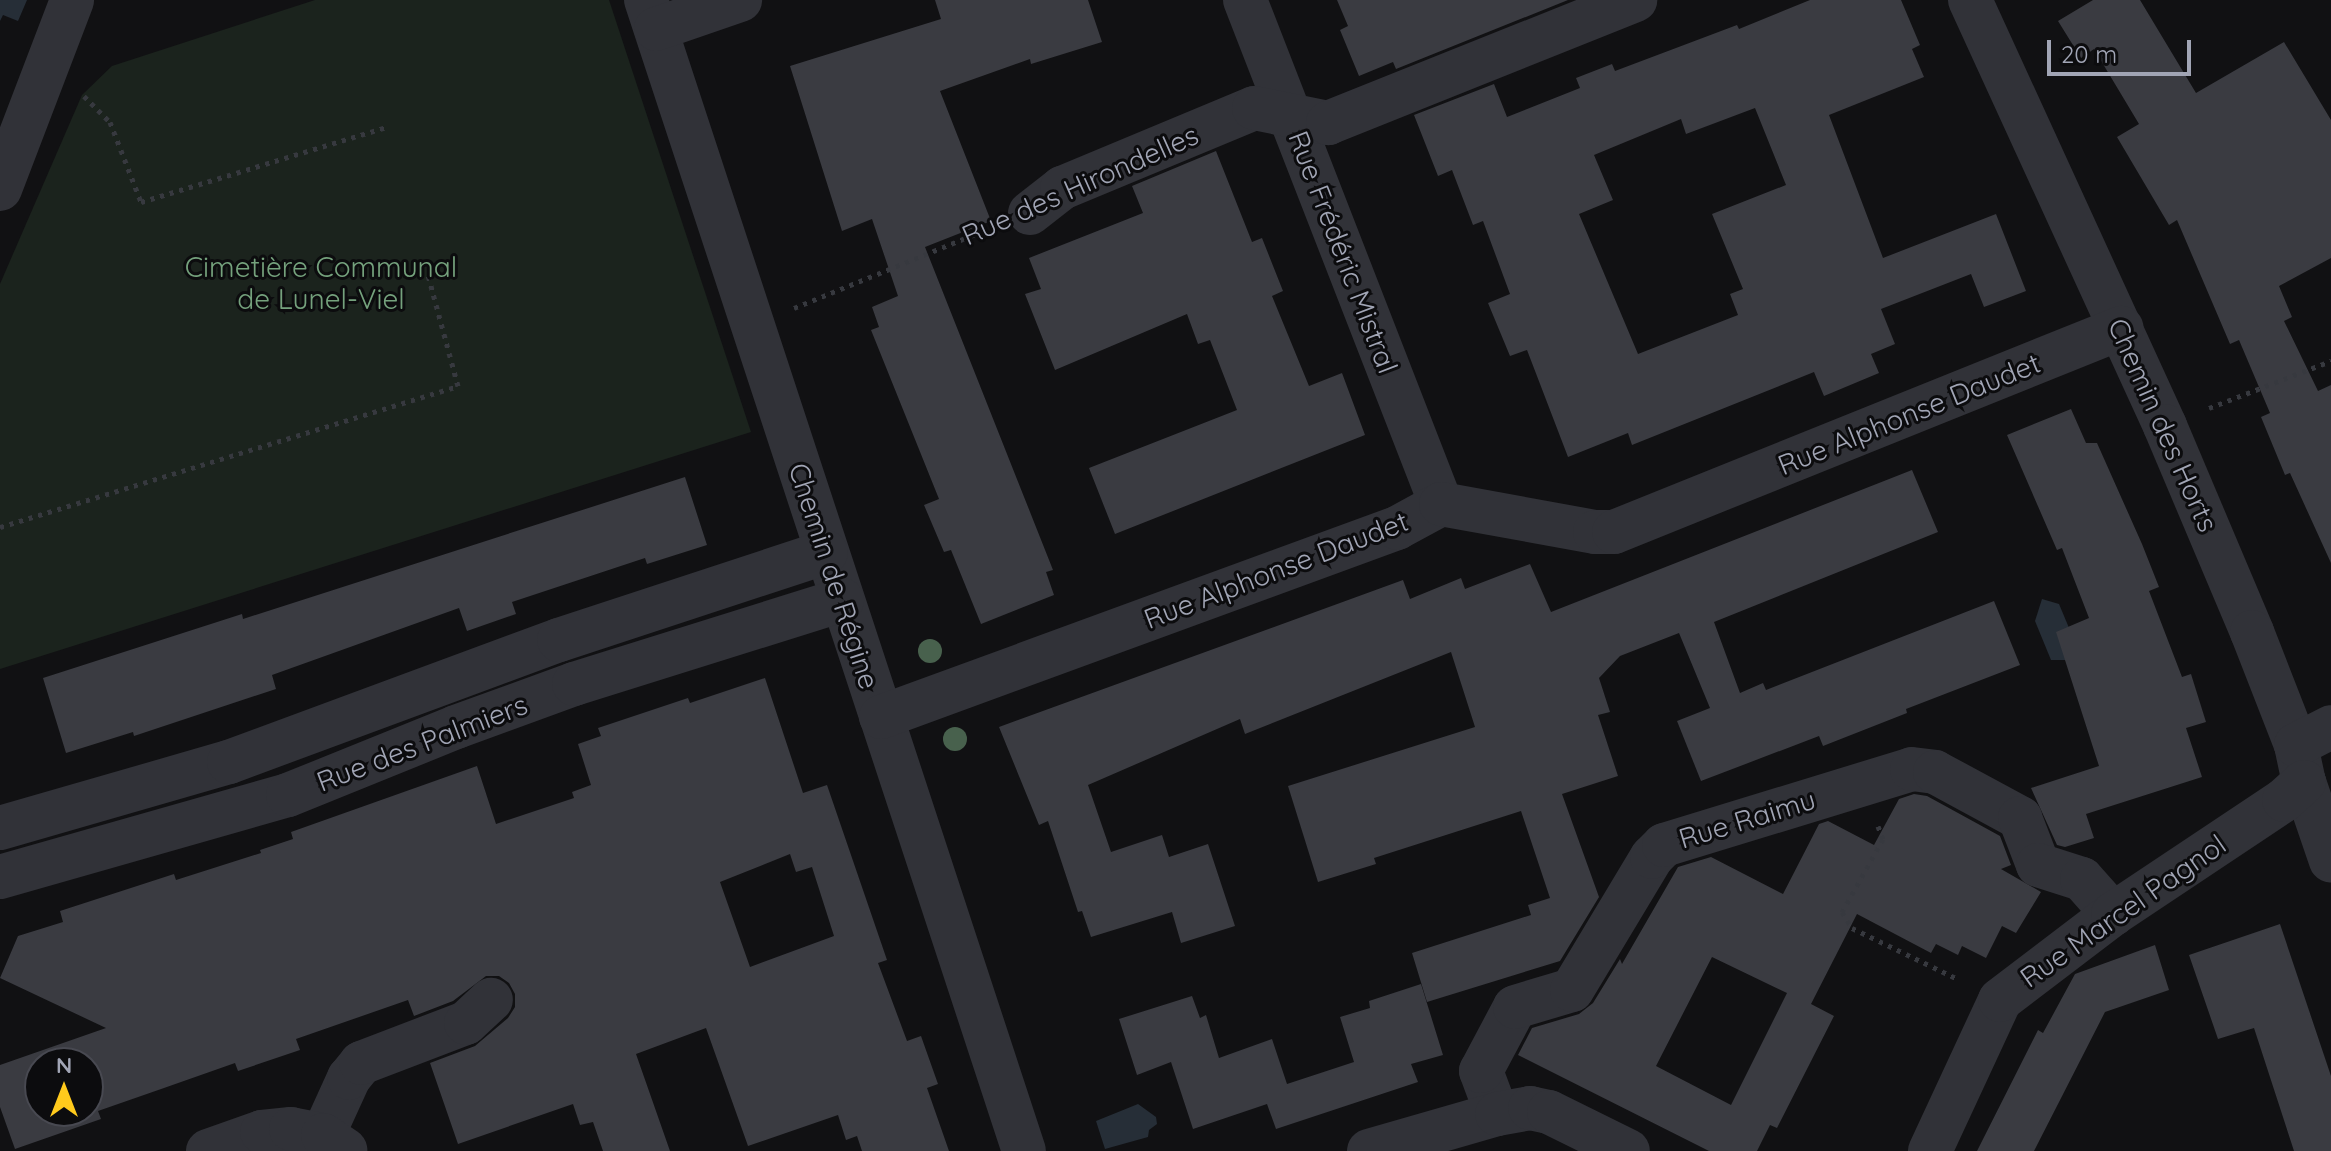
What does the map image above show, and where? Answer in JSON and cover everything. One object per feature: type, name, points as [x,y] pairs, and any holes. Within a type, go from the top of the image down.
[{"type":"street","points":[[0,189],[72,0]]},
{"type":"street","points":[[651,14],[740,0]]},
{"type":"street","name":"Rue Frédéric Mistral","points":[[1245,0],[1441,504]]},
{"type":"street","name":"Rue des Hirondelles","points":[[1030,213],[1062,188],[1254,108],[1328,123],[1635,0]]},
{"type":"street","name":"Chemin des Horts","points":[[1970,0],[2310,751],[2331,861]]},
{"type":"street","name":"Chemin de Régine","points":[[651,14],[1024,1151]]},
{"type":"street","name":"Rue Alphonse Daudet","points":[[881,717],[1397,528],[1441,504],[1595,532],[1614,532],[2121,328]]},
{"type":"street","name":"Rue des Palmiers","points":[[0,828],[229,762],[559,640],[826,552]]},
{"type":"street","name":"Rue des Palmiers","points":[[0,877],[288,795],[456,727],[574,684],[842,600]]},
{"type":"street","name":"Rue Marcel Pagnol","points":[[1930,1151],[2000,1000],[2113,914],[2284,800],[2310,751]]},
{"type":"street","name":"Rue Raimu","points":[[1497,1114],[1481,1071],[1515,1007],[1572,990],[1652,857],[1664,845],[1912,769],[1935,772],[2020,818],[2038,865],[2082,879],[2113,914]]},
{"type":"street","points":[[208,1151],[262,1132],[291,1129],[334,1143],[349,1078],[361,1063],[466,1023],[491,1000]]},
{"type":"street","points":[[1369,1151],[1497,1114],[1530,1108],[1549,1112],[1628,1151]]},
{"type":"path","points":[[50,58],[110,122],[141,202],[389,126]]},
{"type":"path","name":"Rue des Hirondelles","points":[[752,326],[1030,213]]},
{"type":"path","points":[[0,527],[458,386],[427,271]]},
{"type":"path","points":[[2165,426],[2331,361]]},
{"type":"path","points":[[1864,783],[1883,839],[1842,912],[1852,928],[2000,1000]]},
{"type":"green space","name":"Cimetière Communal de Lunel-Viel","points":[[315,0],[609,0],[751,432],[0,669],[0,284],[82,95],[112,66]]},
{"type":"shaded area","points":[[0,0],[27,0],[18,21],[3,15],[0,21]]},
{"type":"shaded area","points":[[2042,599],[2059,604],[2077,647],[2066,660],[2051,660],[2035,621]]},
{"type":"shaded area","points":[[1138,1104],[1156,1117],[1157,1124],[1149,1130],[1148,1137],[1105,1149],[1096,1121]]},
{"type":"building","points":[[935,0],[1088,0],[1102,42],[1031,64],[1030,59],[940,91],[991,221],[925,247],[1053,570],[1046,572],[1054,595],[981,624],[951,550],[944,552],[924,505],[939,499],[871,330],[879,327],[872,307],[898,296],[872,219],[842,231],[790,66],[941,19]]},
{"type":"building","points":[[1337,0],[1568,0],[1396,69],[1393,62],[1359,76],[1340,30],[1348,26]]},
{"type":"building","points":[[1810,0],[1901,0],[1920,45],[1912,49],[1924,77],[1829,115],[1883,258],[1996,214],[2026,291],[1984,307],[1971,274],[1881,309],[1895,344],[1871,354],[1879,373],[1824,396],[1814,372],[1632,445],[1628,433],[1568,457],[1527,350],[1510,356],[1488,303],[1510,294],[1483,221],[1473,225],[1452,170],[1438,176],[1414,115],[1494,84],[1507,117],[1580,88],[1576,78],[1612,64],[1615,71],[1737,25],[1739,29]],"holes":[[[1755,108],[1786,185],[1712,214],[1743,289],[1730,294],[1738,315],[1638,354],[1579,214],[1613,200],[1594,155],[1681,119],[1686,134]]]},
{"type":"building","points":[[2093,0],[2140,0],[2196,93],[2284,42],[2331,120],[2331,258],[2279,286],[2292,317],[2284,321],[2318,391],[2331,385],[2331,563],[2290,473],[2285,475],[2261,417],[2270,413],[2239,340],[2230,344],[2177,220],[2169,225],[2117,137],[2139,124],[2094,49],[2081,58],[2058,21]]},
{"type":"building","points":[[1216,151],[1252,242],[1262,238],[1283,291],[1272,296],[1309,386],[1342,373],[1365,435],[1115,534],[1089,468],[1237,410],[1210,340],[1198,344],[1187,314],[1055,370],[1025,294],[1041,289],[1029,258],[1143,213],[1132,186]]},
{"type":"building","points":[[2071,409],[2086,443],[2097,443],[2142,544],[2159,587],[2149,591],[2182,677],[2191,674],[2206,722],[2186,728],[2202,777],[2086,814],[2094,838],[2065,847],[2057,845],[2031,788],[2099,766],[2056,632],[2089,618],[2062,548],[2057,550],[2007,435]]},
{"type":"building","points":[[1912,470],[1938,532],[1714,622],[1740,693],[1763,683],[1766,690],[1994,601],[2020,665],[1906,709],[1907,713],[1823,746],[1819,736],[1701,781],[1677,721],[1710,708],[1679,633],[1620,656],[1599,678],[1610,712],[1598,715],[1618,776],[1562,794],[1599,897],[1560,961],[1427,1002],[1412,953],[1531,915],[1528,905],[1550,898],[1521,811],[1374,858],[1376,864],[1318,882],[1288,786],[1475,727],[1451,652],[1245,734],[1240,719],[1088,785],[1111,852],[1162,835],[1169,857],[1208,844],[1235,926],[1181,943],[1172,912],[1091,937],[1082,911],[1078,912],[1048,821],[1039,825],[999,727],[1403,580],[1410,599],[1461,578],[1465,589],[1530,564],[1551,612]]},
{"type":"building","points":[[685,477],[707,545],[647,564],[645,558],[512,602],[516,614],[467,631],[459,608],[272,675],[276,689],[134,736],[133,732],[66,753],[43,678],[242,614],[243,619]]},
{"type":"building","points":[[765,678],[803,793],[827,785],[887,960],[878,963],[907,1041],[921,1036],[938,1084],[927,1088],[949,1151],[862,1151],[857,1136],[846,1140],[838,1115],[748,1146],[706,1028],[636,1054],[670,1151],[603,1151],[593,1122],[580,1125],[573,1104],[458,1144],[430,1063],[475,1046],[508,1018],[515,1007],[515,994],[509,983],[499,976],[486,976],[453,1001],[414,1016],[408,1000],[296,1039],[300,1050],[238,1071],[235,1063],[104,1109],[104,1047],[52,1047],[106,1028],[0,978],[18,936],[63,922],[60,911],[174,874],[176,880],[261,853],[260,850],[293,839],[291,832],[477,766],[496,824],[574,798],[572,792],[591,785],[578,744],[601,736],[598,728],[688,698],[690,703]],"holes":[[[790,854],[796,872],[812,867],[834,936],[750,967],[720,882]]]},
{"type":"building","points":[[1914,794],[1927,796],[2000,836],[2011,865],[2001,869],[2041,892],[2016,933],[2002,926],[1986,958],[1962,946],[1958,955],[1936,944],[1931,953],[1857,914],[1811,1004],[1834,1016],[1777,1128],[1770,1125],[1757,1151],[1709,1151],[1518,1055],[1532,1028],[1579,1014],[1593,1003],[1620,959],[1622,964],[1678,867],[1711,857],[1783,894],[1819,824],[1828,821],[1874,845],[1899,799]],"holes":[[[1712,957],[1787,993],[1731,1105],[1656,1066]]]},
{"type":"building","points":[[2280,924],[2331,1076],[2331,1151],[2294,1151],[2254,1028],[2218,1039],[2189,955]]},
{"type":"building","points":[[2155,945],[2169,990],[2105,1012],[2034,1151],[1977,1151],[2038,1030],[2043,1033],[2075,974]]},
{"type":"building","points":[[1421,984],[1443,1055],[1411,1064],[1418,1082],[1276,1129],[1267,1104],[1193,1129],[1171,1062],[1137,1075],[1119,1019],[1192,996],[1200,1018],[1206,1015],[1219,1058],[1272,1039],[1287,1084],[1354,1062],[1340,1017],[1370,1008],[1369,1001]]},
{"type":"building","points":[[24,1057],[24,1127],[78,1127],[15,1149],[0,1107],[0,1065]]}]
